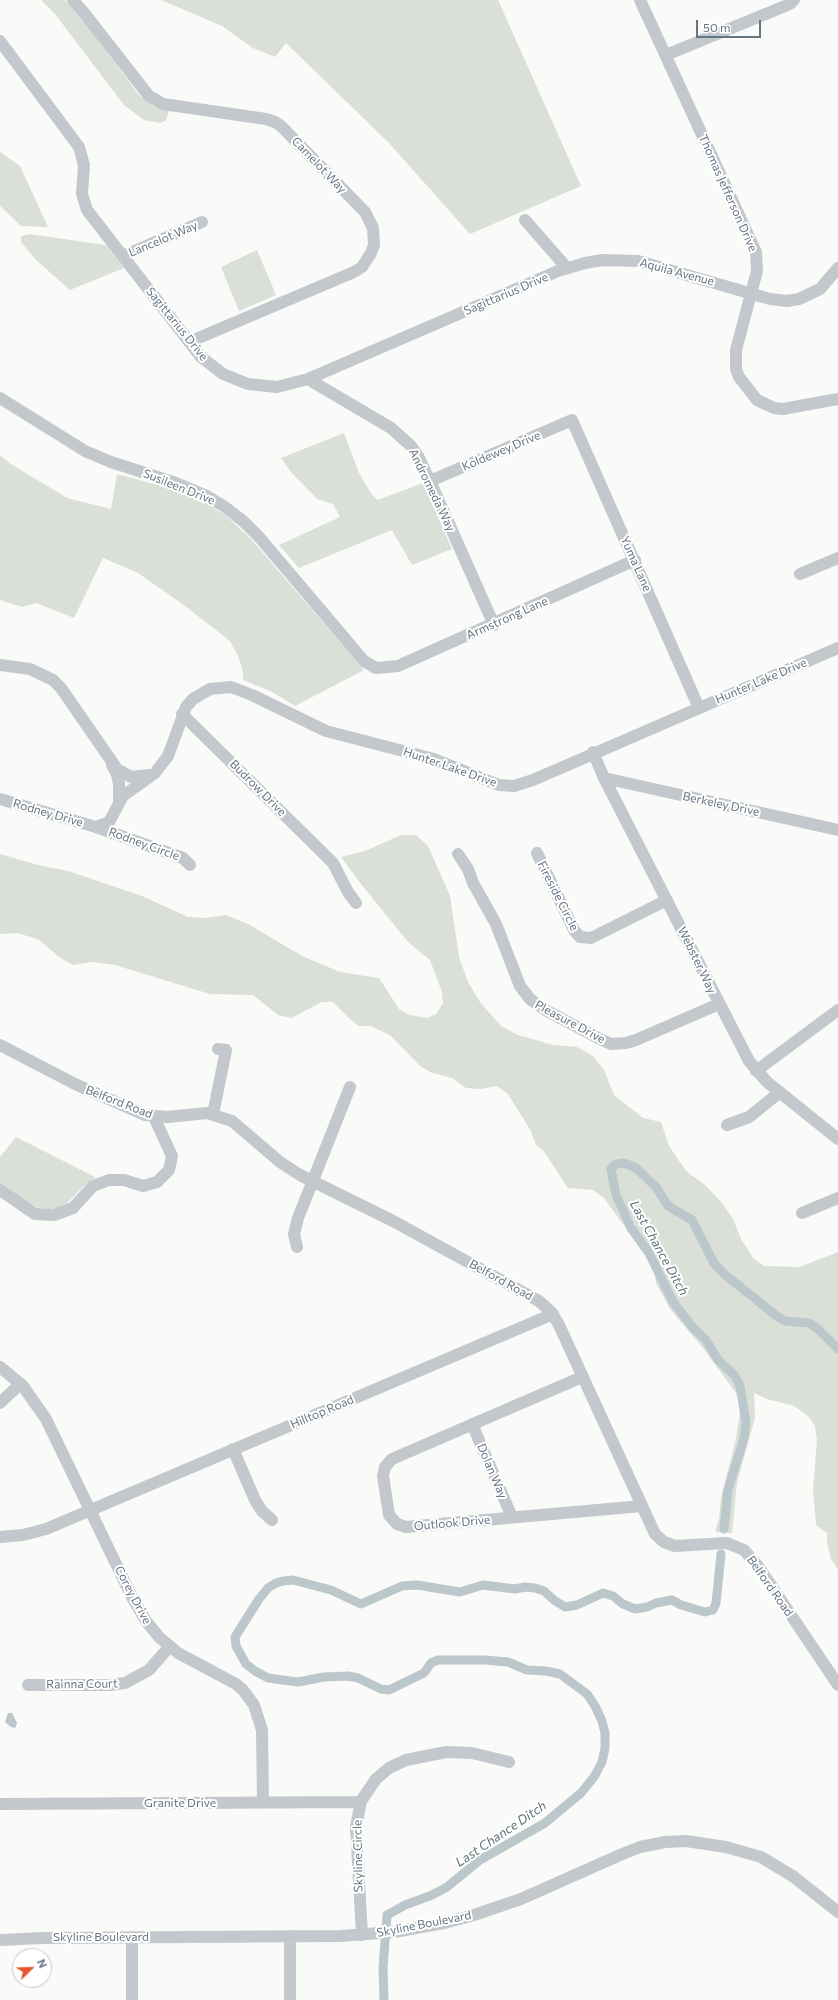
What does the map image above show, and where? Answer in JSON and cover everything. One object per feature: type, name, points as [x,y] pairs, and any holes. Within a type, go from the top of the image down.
[{"type":"street","name":"Camelot Way","points":[[73,0],[86,14],[149,96],[163,104],[266,119],[275,122],[281,126],[365,212],[373,228],[374,245],[371,253],[365,263],[354,272],[189,342]]},
{"type":"street","name":"Thomas Jefferson Drive","points":[[640,0],[756,252],[757,271],[735,359],[739,377],[750,394],[764,405],[779,408],[838,398]]},
{"type":"street","points":[[666,55],[790,4],[794,0]]},
{"type":"street","name":"Sagittarius Drive","points":[[0,41],[79,147],[84,165],[81,186],[87,210],[189,342],[210,365],[223,374],[248,384],[277,387],[308,379],[567,268]]},
{"type":"street","points":[[525,220],[567,268]]},
{"type":"street","name":"Lancelot Way","points":[[123,256],[202,222]]},
{"type":"street","name":"Aquila Avenue","points":[[567,268],[603,260],[638,261],[776,300],[799,299],[820,289],[838,268]]},
{"type":"street","name":"Andromeda Way","points":[[308,379],[401,436],[418,456],[494,625]]},
{"type":"street","name":"Susileen Drive","points":[[0,398],[39,424],[85,451],[112,462],[176,483],[207,496],[225,507],[244,522],[260,538],[364,661],[376,668]]},
{"type":"street","name":"Koldewey Drive","points":[[430,481],[572,420]]},
{"type":"street","name":"Yuma Lane","points":[[572,420],[699,708]]},
{"type":"street","points":[[800,574],[838,558]]},
{"type":"street","name":"Armstrong Lane","points":[[376,668],[384,669],[398,666],[494,625],[635,560]]},
{"type":"street","name":"Hunter Lake Drive","points":[[96,827],[109,822],[123,796],[155,773],[168,756],[182,714],[193,699],[201,693],[220,687],[231,687],[252,695],[326,731],[434,758],[499,785],[514,786],[533,780],[594,752],[838,648]]},
{"type":"street","points":[[0,665],[30,669],[53,680],[62,688],[116,769],[131,777],[147,776],[155,773]]},
{"type":"street","name":"Budrow Drive","points":[[182,714],[333,862],[348,892],[356,903]]},
{"type":"street","name":"Webster Way","points":[[594,752],[604,778],[749,1061],[756,1071],[838,1139]]},
{"type":"street","points":[[108,757],[117,774],[120,792],[119,803]]},
{"type":"street","name":"Berkeley Drive","points":[[604,778],[838,830]]},
{"type":"street","name":"Rodney Drive","points":[[0,799],[96,827]]},
{"type":"street","name":"Rodney Circle","points":[[96,827],[183,858],[190,865]]},
{"type":"street","name":"Fireside Circle","points":[[537,853],[574,930],[580,937],[591,938],[667,900]]},
{"type":"street","name":"Pleasure Drive","points":[[458,854],[468,869],[473,883],[496,924],[520,986],[530,999],[547,1011],[612,1044],[626,1043],[636,1040],[719,1004]]},
{"type":"street","points":[[756,1071],[838,1010]]},
{"type":"street","name":"Belford Road","points":[[0,1044],[80,1087],[154,1117],[213,1114],[232,1121],[280,1162],[312,1181],[393,1221],[530,1295],[547,1307],[553,1314],[655,1534],[669,1544],[675,1546],[727,1543],[739,1547],[748,1554],[838,1685]]},
{"type":"street","points":[[213,1114],[226,1050],[218,1049]]},
{"type":"street","points":[[297,1247],[294,1239],[295,1228],[312,1181],[350,1087]]},
{"type":"street","points":[[727,1125],[749,1117],[780,1092]]},
{"type":"street","points":[[0,1190],[35,1214],[54,1215],[73,1208],[93,1186],[109,1180],[124,1180],[143,1186],[157,1182],[169,1170],[172,1156],[154,1117]]},
{"type":"street","points":[[802,1213],[838,1198]]},
{"type":"street","name":"Hilltop Road","points":[[0,1537],[39,1531],[553,1314]]},
{"type":"street","name":"Corey Drive","points":[[0,1367],[20,1384],[32,1397],[46,1419],[140,1610],[152,1629],[170,1646],[197,1665],[236,1684],[243,1690],[254,1705],[262,1730],[263,1802]]},
{"type":"street","name":"Outlook Drive","points":[[582,1377],[397,1456],[388,1463],[383,1476],[390,1516],[397,1524],[406,1527],[642,1506]]},
{"type":"street","points":[[0,1403],[20,1384]]},
{"type":"street","name":"Dolan Way","points":[[472,1424],[512,1518]]},
{"type":"street","points":[[233,1449],[255,1500],[262,1511],[272,1520]]},
{"type":"street","name":"Rainna Court","points":[[28,1685],[126,1683],[149,1670],[170,1646]]},
{"type":"street","name":"Skyline Circle","points":[[362,1935],[356,1818],[361,1802],[370,1786],[382,1773],[397,1764],[416,1757],[454,1752],[472,1753],[509,1762]]},
{"type":"street","name":"Granite Drive","points":[[0,1804],[361,1802]]},
{"type":"street","name":"Skyline Boulevard","points":[[0,1940],[42,1938],[362,1935],[419,1928],[474,1915],[521,1899],[620,1855],[665,1842],[686,1840],[726,1846],[761,1857],[794,1877],[838,1912]]},
{"type":"street","points":[[290,1936],[290,2000]]},
{"type":"street","points":[[132,1937],[132,2000]]},
{"type":"shaded area","points":[[41,0],[65,0],[89,28],[139,95],[153,106],[169,111],[166,120],[161,123],[144,120],[124,105],[55,14]]},
{"type":"shaded area","points":[[161,0],[498,0],[581,186],[470,234],[389,143],[286,43],[275,57],[253,48],[222,26]]},
{"type":"shaded area","points":[[0,152],[20,166],[48,227],[21,226],[0,206]]},
{"type":"shaded area","points":[[29,234],[106,245],[124,268],[70,290],[35,259],[21,242],[21,236]]},
{"type":"shaded area","points":[[257,250],[276,295],[239,311],[221,267]]},
{"type":"shaded area","points":[[344,433],[359,473],[372,495],[378,500],[423,483],[452,549],[412,565],[392,530],[299,568],[279,545],[340,517],[333,504],[317,499],[291,472],[281,458]]},
{"type":"shaded area","points":[[0,455],[11,464],[67,498],[111,509],[117,474],[177,490],[202,500],[226,516],[250,538],[364,670],[295,706],[272,692],[243,680],[243,672],[238,656],[230,641],[181,603],[138,573],[103,558],[74,618],[36,603],[22,607],[0,600]]},
{"type":"shaded area","points":[[401,835],[416,835],[428,846],[450,896],[459,957],[468,982],[480,1002],[501,1026],[518,1035],[553,1045],[577,1047],[593,1056],[604,1070],[614,1095],[643,1118],[661,1122],[669,1146],[686,1171],[705,1185],[722,1203],[733,1219],[741,1239],[753,1258],[764,1266],[800,1267],[838,1252],[838,1570],[831,1559],[827,1543],[827,1533],[816,1525],[813,1490],[817,1440],[815,1426],[808,1416],[794,1406],[767,1399],[754,1393],[755,1418],[737,1482],[732,1533],[715,1532],[719,1519],[721,1497],[736,1439],[740,1412],[738,1396],[703,1348],[670,1309],[656,1283],[654,1270],[643,1252],[604,1198],[593,1190],[568,1188],[543,1150],[536,1145],[531,1131],[508,1094],[497,1086],[481,1089],[466,1088],[452,1078],[430,1072],[420,1066],[391,1036],[371,1026],[359,1026],[333,1002],[322,1002],[291,1018],[278,1015],[253,995],[210,994],[115,965],[92,962],[73,965],[59,957],[39,940],[18,933],[0,934],[0,854],[38,865],[68,871],[142,896],[188,917],[204,918],[226,915],[248,924],[302,956],[340,972],[379,978],[399,1009],[410,1015],[427,1018],[436,1014],[443,1003],[442,992],[430,960],[408,942],[341,857],[365,851]]},
{"type":"shaded area","points":[[16,1137],[95,1178],[83,1187],[67,1203],[57,1208],[39,1208],[31,1204],[0,1184],[0,1157]]},
{"type":"shaded area","points":[[8,1713],[12,1713],[17,1723],[15,1728],[11,1727],[5,1722]]},
{"type":"waterway","name":"Last Chance Ditch","points":[[724,1529],[728,1490],[744,1438],[746,1422],[740,1386],[735,1376],[718,1360],[706,1340],[694,1329],[673,1302],[649,1253],[631,1228],[616,1195],[611,1169],[616,1164],[624,1163],[636,1168],[656,1187],[668,1206],[692,1220],[714,1263],[723,1273],[778,1317],[785,1321],[809,1323],[817,1328],[838,1349]]},
{"type":"waterway","name":"Last Chance Ditch","points":[[384,2000],[383,1968],[387,1915],[405,1905],[432,1895],[447,1887],[480,1860],[545,1823],[581,1793],[594,1777],[602,1762],[605,1748],[605,1733],[602,1721],[587,1694],[560,1674],[546,1671],[527,1670],[508,1662],[485,1660],[438,1660],[431,1663],[424,1673],[389,1690],[381,1689],[358,1678],[348,1676],[324,1677],[298,1682],[268,1678],[246,1664],[236,1646],[235,1637],[259,1599],[268,1588],[276,1583],[293,1580],[331,1590],[361,1604],[402,1586],[417,1585],[460,1592],[483,1585],[515,1589],[525,1587],[535,1588],[544,1591],[565,1607],[577,1605],[603,1593],[613,1596],[623,1604],[635,1609],[672,1600],[681,1605],[705,1612],[713,1610],[716,1603],[721,1554]]}]
